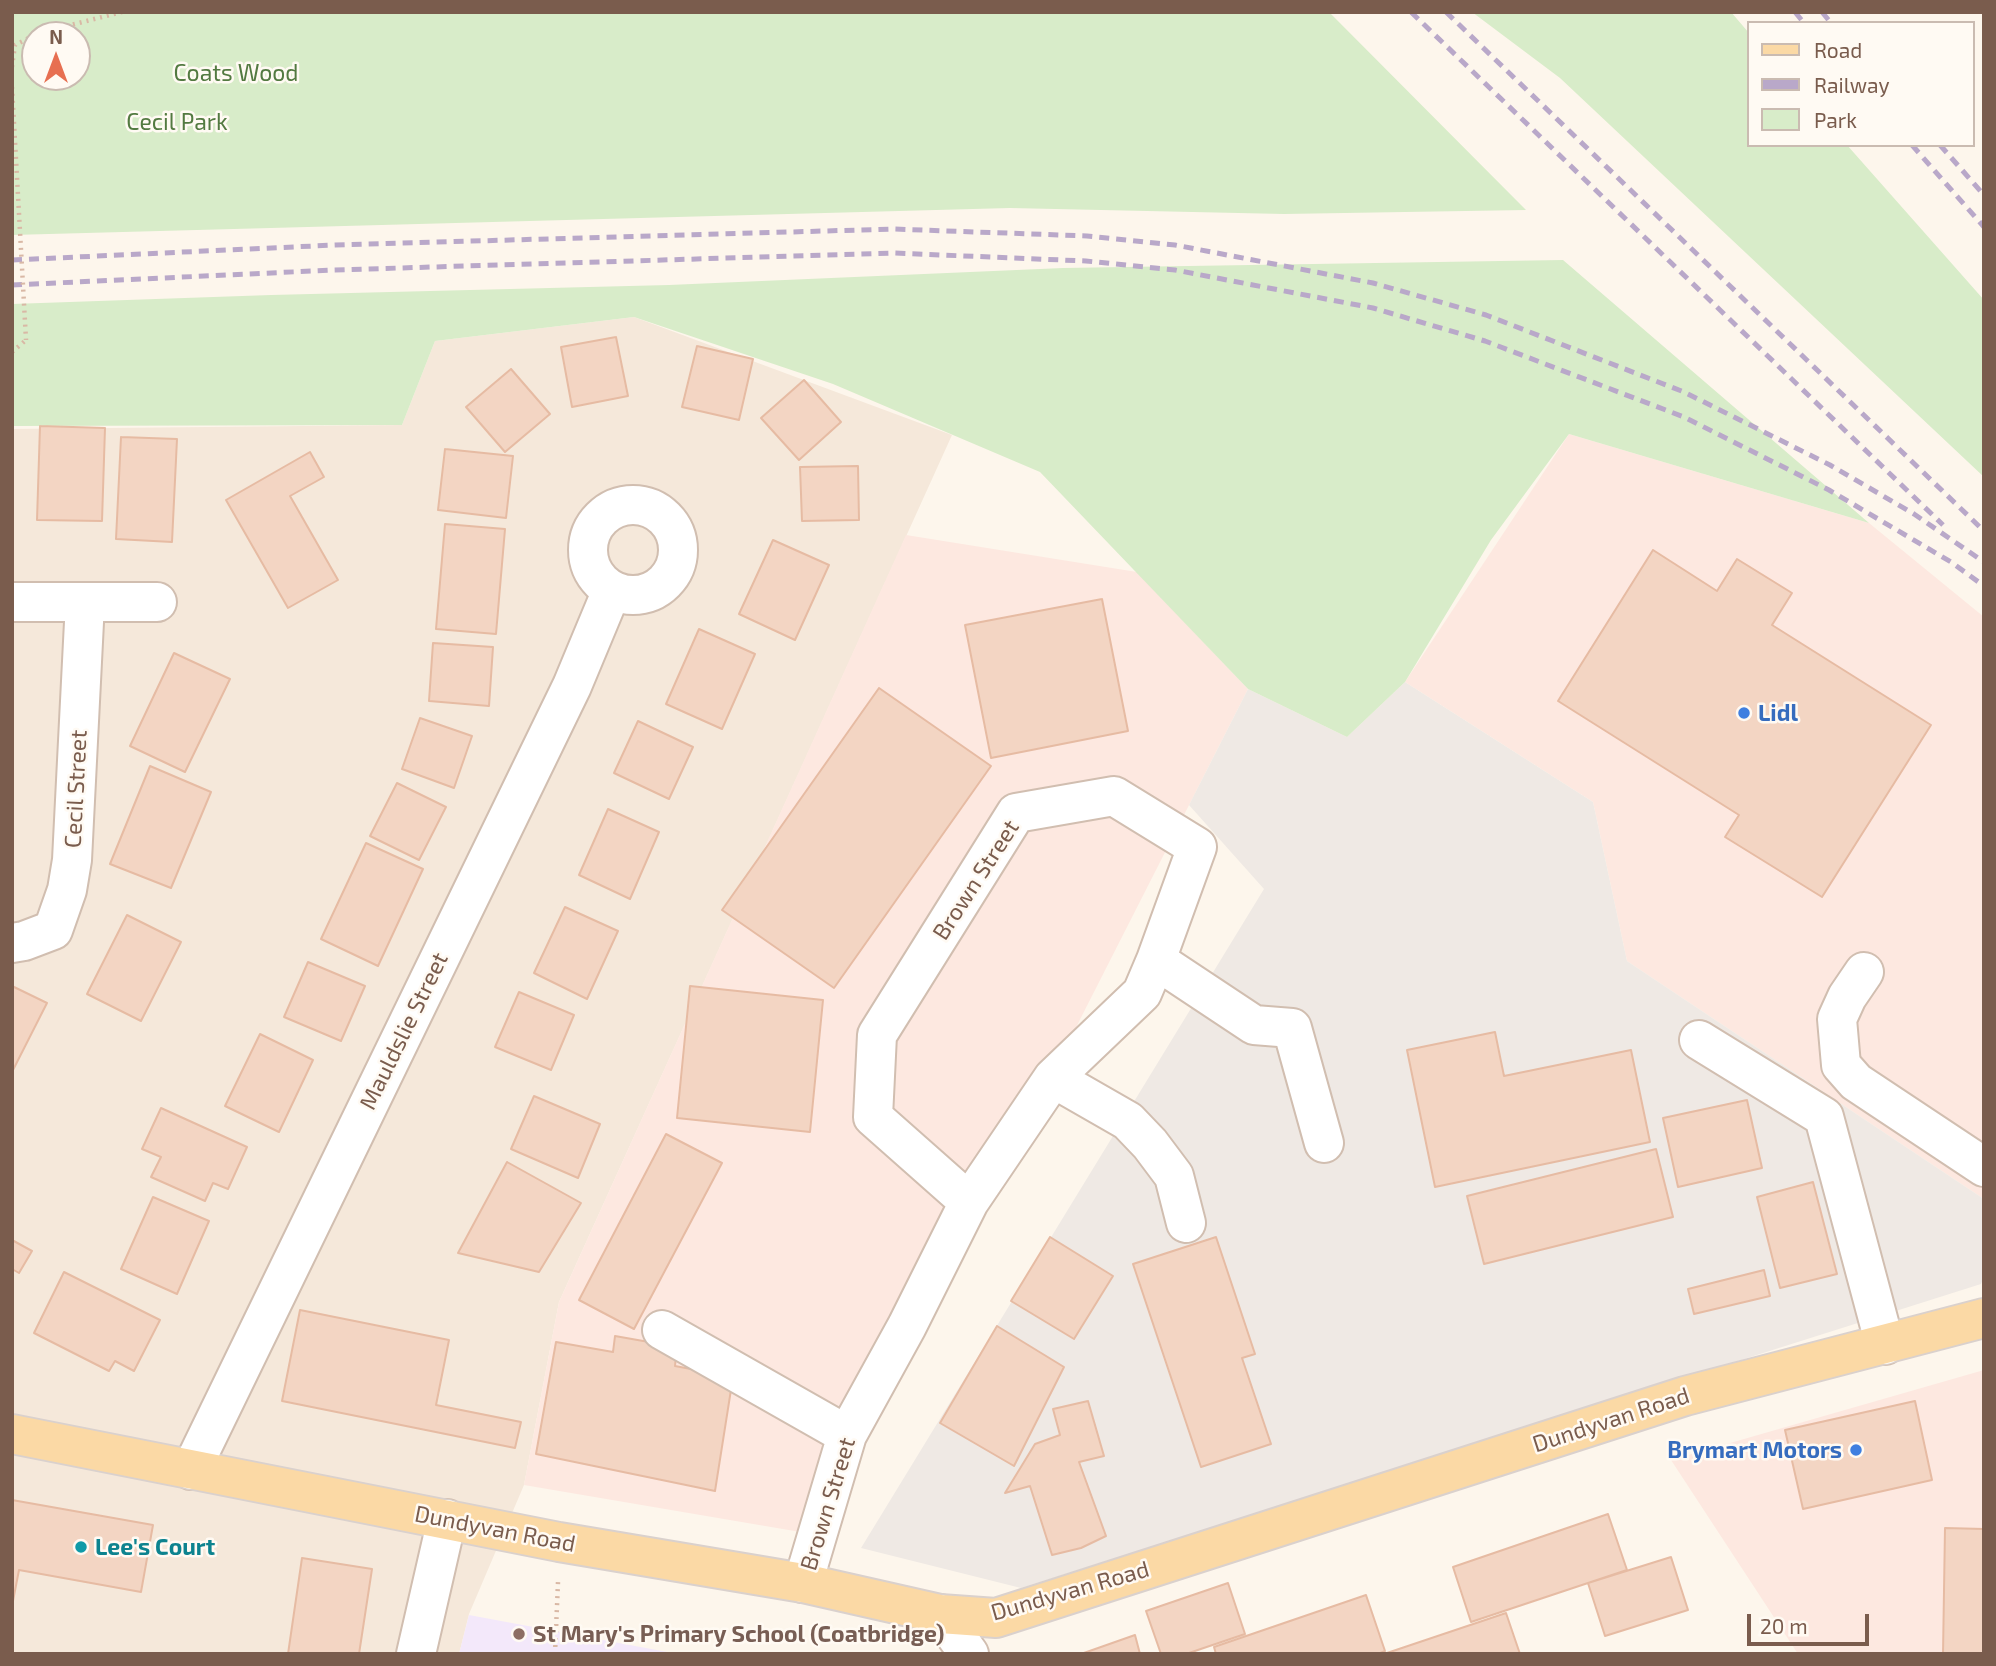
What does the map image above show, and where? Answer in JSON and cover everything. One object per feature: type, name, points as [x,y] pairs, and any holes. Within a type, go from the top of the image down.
[{"type":"main road","name":"Dundyvan Road","points":[[12,1434],[559,1542],[803,1583],[940,1614],[996,1618],[1685,1396],[1984,1318]]},
{"type":"street","name":"Mauldslie Street","points":[[191,1470],[572,686],[612,590]]},
{"type":"street","name":"Cecil Street","points":[[12,943],[24,942],[53,930],[67,890],[72,860],[85,601]]},
{"type":"street","points":[[12,602],[157,602]]},
{"type":"street","name":"Brown Street","points":[[803,1583],[847,1435],[907,1326],[969,1202],[1053,1078],[1142,993],[1156,960],[1197,847],[1114,796],[1016,813],[877,1035],[873,1117],[969,1202]]},
{"type":"street","points":[[1156,960],[1254,1025],[1292,1028],[1324,1143]]},
{"type":"street","points":[[1864,972],[1847,997],[1837,1019],[1841,1065],[1856,1083],[1984,1167]]},
{"type":"street","points":[[1699,1040],[1824,1116],[1885,1345]]},
{"type":"street","points":[[1053,1078],[1128,1121],[1150,1144],[1174,1176],[1186,1223]]},
{"type":"street","points":[[662,1330],[847,1435]]},
{"type":"street","points":[[416,1654],[447,1519]]},
{"type":"street","points":[[940,1614],[969,1654]]},
{"type":"path","points":[[12,67],[15,45],[39,33],[122,12]]},
{"type":"path","points":[[12,88],[26,340],[12,352]]},
{"type":"path","points":[[555,1654],[559,1542]]},
{"type":"shaded area","points":[[634,317],[952,435],[559,1302],[524,1485],[469,1614],[459,1654],[12,1654],[12,429],[402,425],[435,341]]},
{"type":"shaded area","points":[[1569,434],[1869,523],[1984,617],[1984,1199],[1627,961],[1593,802],[1405,682]]},
{"type":"shaded area","points":[[906,535],[1137,572],[1248,689],[818,1535],[524,1485],[559,1302]]},
{"type":"shaded area","points":[[1405,682],[1593,802],[1627,961],[1984,1199],[1984,1277],[1981,1284],[1021,1588],[861,1548],[1264,889],[1189,805],[1248,689],[1347,737]]},
{"type":"shaded area","points":[[1984,1370],[1984,1654],[1798,1654],[1671,1460]]},
{"type":"shaded area","name":"St Mary's Primary School (Coatbridge)","points":[[469,1615],[678,1654],[459,1654]]},
{"type":"green space","name":"Cecil Park","points":[[12,12],[1329,12],[1526,210],[1284,214],[1010,208],[12,235]]},
{"type":"green space","points":[[1472,12],[1731,12],[1748,32],[1748,147],[1849,147],[1984,300],[1984,477],[1560,78]]},
{"type":"green space","points":[[1563,260],[1869,523],[1569,434],[1491,540],[1405,682],[1347,737],[1248,689],[1040,472],[833,384],[634,317],[435,341],[402,425],[12,426],[12,304],[669,285],[1063,268]]},
{"type":"building","points":[[616,337],[628,396],[572,407],[561,347]]},
{"type":"building","points":[[697,346],[753,359],[739,420],[682,407]]},
{"type":"building","points":[[511,369],[550,414],[505,452],[466,407]]},
{"type":"building","points":[[804,380],[841,422],[799,460],[761,418]]},
{"type":"building","points":[[40,426],[105,428],[102,521],[37,520]]},
{"type":"building","points":[[121,437],[177,439],[172,542],[116,539]]},
{"type":"building","points":[[445,449],[513,456],[506,518],[438,510]]},
{"type":"building","points":[[310,452],[324,477],[290,496],[338,580],[288,608],[226,500]]},
{"type":"building","points":[[858,466],[859,520],[802,521],[800,467]]},
{"type":"building","points":[[445,524],[505,529],[496,634],[436,629]]},
{"type":"building","points":[[773,540],[829,565],[795,640],[739,614]]},
{"type":"building","name":"Lidl","points":[[1653,550],[1717,591],[1737,559],[1792,593],[1772,625],[1931,725],[1822,897],[1725,837],[1739,815],[1558,701]]},
{"type":"building","points":[[1102,599],[1128,731],[991,758],[965,625]]},
{"type":"building","points":[[699,629],[755,654],[722,729],[666,704]]},
{"type":"building","points":[[433,643],[493,647],[489,706],[429,701]]},
{"type":"building","points":[[174,653],[230,679],[185,772],[130,746]]},
{"type":"building","points":[[879,688],[991,766],[834,988],[722,910]]},
{"type":"building","points":[[420,718],[472,736],[454,788],[402,769]]},
{"type":"building","points":[[638,721],[693,747],[669,799],[614,773]]},
{"type":"building","points":[[150,766],[211,792],[171,888],[110,864]]},
{"type":"building","points":[[397,783],[446,807],[419,860],[370,836]]},
{"type":"building","points":[[608,809],[659,832],[630,899],[579,875]]},
{"type":"building","points":[[366,843],[423,869],[378,966],[321,939]]},
{"type":"building","points":[[565,907],[618,931],[587,999],[534,973]]},
{"type":"building","points":[[127,915],[181,942],[141,1021],[87,994]]},
{"type":"building","points":[[308,962],[365,986],[341,1041],[284,1017]]},
{"type":"building","points":[[12,986],[47,1003],[12,1072]]},
{"type":"building","points":[[690,986],[823,1000],[810,1132],[677,1118]]},
{"type":"building","points":[[519,992],[574,1015],[551,1070],[495,1047]]},
{"type":"building","points":[[1495,1032],[1504,1076],[1631,1050],[1650,1142],[1435,1187],[1407,1050]]},
{"type":"building","points":[[260,1034],[313,1060],[279,1132],[225,1106]]},
{"type":"building","points":[[534,1096],[600,1124],[578,1178],[511,1149]]},
{"type":"building","points":[[1747,1100],[1762,1168],[1678,1187],[1663,1118]]},
{"type":"building","points":[[161,1108],[247,1147],[228,1189],[213,1183],[205,1201],[151,1177],[161,1157],[142,1149]]},
{"type":"building","points":[[666,1134],[722,1163],[634,1329],[579,1300]]},
{"type":"building","points":[[1656,1149],[1673,1217],[1484,1264],[1467,1196]]},
{"type":"building","points":[[507,1162],[581,1203],[539,1272],[458,1253]]},
{"type":"building","points":[[1813,1182],[1837,1274],[1780,1288],[1757,1197]]},
{"type":"building","points":[[153,1197],[209,1221],[177,1294],[121,1269]]},
{"type":"building","points":[[1050,1237],[1113,1276],[1074,1339],[1011,1301]]},
{"type":"building","points":[[1216,1237],[1255,1354],[1242,1358],[1271,1444],[1201,1467],[1133,1264]]},
{"type":"building","points":[[12,1240],[32,1251],[19,1273],[12,1269]]},
{"type":"building","points":[[1764,1270],[1770,1296],[1694,1314],[1688,1289]]},
{"type":"building","points":[[64,1272],[160,1320],[134,1371],[115,1361],[109,1371],[34,1333]]},
{"type":"building","points":[[300,1310],[449,1340],[436,1405],[521,1422],[515,1448],[282,1401]]},
{"type":"building","points":[[997,1326],[1064,1367],[1014,1466],[940,1423]]},
{"type":"building","points":[[615,1336],[677,1347],[675,1366],[733,1377],[715,1491],[536,1454],[556,1342],[613,1352]]},
{"type":"building","points":[[1088,1401],[1104,1456],[1079,1462],[1106,1536],[1081,1548],[1052,1555],[1030,1486],[1005,1493],[1035,1444],[1060,1435],[1053,1409]]},
{"type":"building","points":[[1915,1401],[1932,1480],[1803,1509],[1785,1430]]},
{"type":"building","name":"Lee's Court","points":[[12,1500],[153,1525],[141,1592],[19,1570],[12,1606]]},
{"type":"building","points":[[1608,1514],[1627,1570],[1471,1622],[1453,1567]]},
{"type":"building","points":[[1945,1528],[1984,1529],[1984,1654],[1943,1654]]},
{"type":"building","points":[[1671,1557],[1688,1610],[1605,1636],[1588,1583]]},
{"type":"building","points":[[302,1558],[372,1569],[359,1654],[288,1654]]},
{"type":"building","points":[[1228,1583],[1245,1634],[1186,1654],[1161,1654],[1146,1611]]},
{"type":"building","points":[[1366,1595],[1385,1651],[1378,1654],[1216,1654],[1214,1647]]},
{"type":"building","points":[[1506,1613],[1520,1654],[1384,1654]]},
{"type":"building","points":[[1135,1635],[1140,1654],[1081,1654]]},
{"type":"railway","points":[[1411,12],[1943,525]]},
{"type":"railway","points":[[1446,12],[1984,531]]},
{"type":"railway","points":[[1795,12],[1802,21]]},
{"type":"railway","points":[[1822,12],[1829,21]]},
{"type":"railway","points":[[1914,147],[1984,227]]},
{"type":"railway","points":[[1942,147],[1984,195]]},
{"type":"railway","points":[[12,260],[335,245],[894,229],[1087,236],[1175,245],[1373,283],[1486,315],[1684,392],[1830,465],[1914,514],[1984,562]]},
{"type":"railway","points":[[12,285],[334,270],[893,253],[1086,261],[1175,270],[1373,308],[1485,341],[1684,417],[1829,490],[1951,562],[1984,586]]},
{"type":"place","name":"Lidl","points":[[1744,713]]},
{"type":"place","name":"Brymart Motors","points":[[1856,1450]]},
{"type":"place","name":"Lee's Court","points":[[81,1547]]},
{"type":"place","name":"St Mary's Primary School (Coatbridge)","points":[[519,1634]]},
{"type":"park label","name":"Coats Wood","points":[[236,73]]}]
